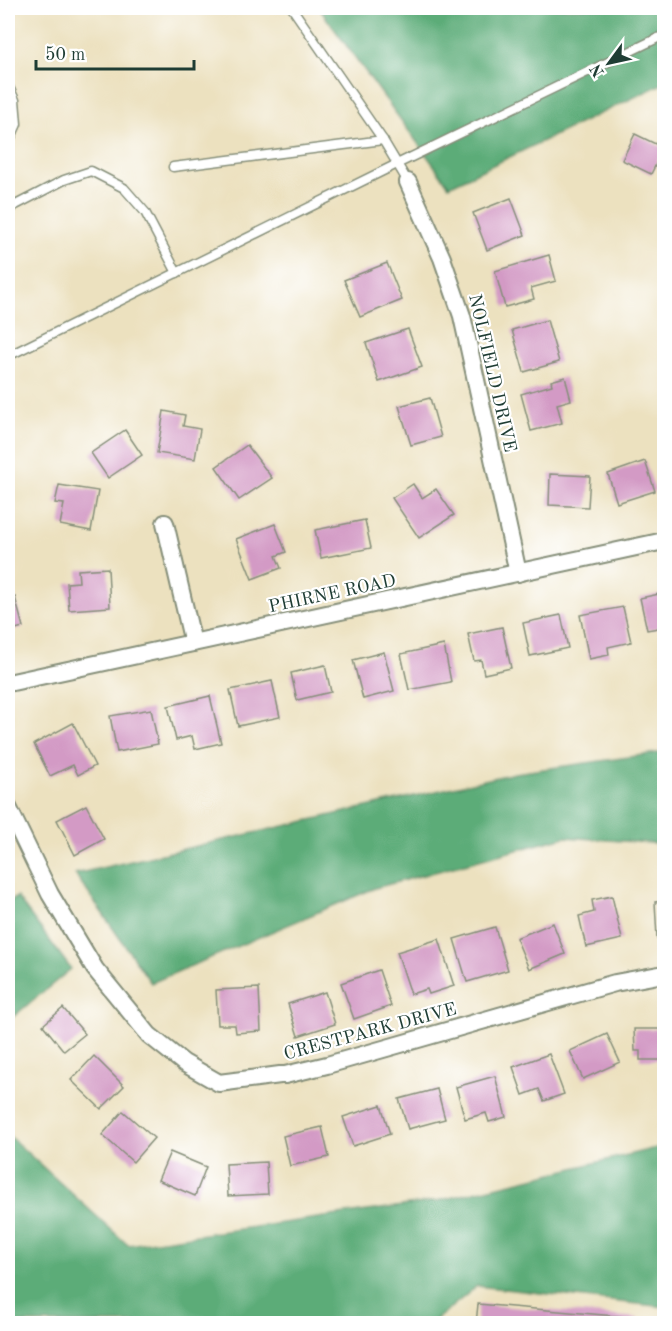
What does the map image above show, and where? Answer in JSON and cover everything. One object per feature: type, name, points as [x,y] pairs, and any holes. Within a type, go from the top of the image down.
[{"type":"street","name":"NOLFIELD DRIVE","points":[[408,182],[442,258],[462,316],[518,573]]},
{"type":"street","points":[[165,523],[193,643]]},
{"type":"street","name":"PHIRNE ROAD","points":[[8,683],[664,541]]},
{"type":"street","name":"CRESTPARK DRIVE","points":[[8,807],[50,894],[95,969],[149,1035],[184,1063],[219,1083],[285,1075],[327,1065],[615,983],[664,974]]},
{"type":"lane","name":"NOLFIELD DRIVE","points":[[292,8],[408,182]]},
{"type":"lane","points":[[8,356],[664,35]]},
{"type":"lane","points":[[8,85],[15,100],[17,124],[8,144]]},
{"type":"lane","points":[[173,167],[382,141]]},
{"type":"lane","points":[[8,209],[64,180],[91,171],[124,188],[145,212],[177,273]]},
{"type":"green space","points":[[319,8],[664,8],[664,83],[449,186]]},
{"type":"green space","points":[[664,752],[664,844],[565,837],[375,888],[151,983],[75,874],[515,773]]},
{"type":"green space","points":[[17,897],[71,969],[8,1021],[8,902]]},
{"type":"green space","points":[[8,1135],[128,1245],[437,1201],[660,1147],[664,1152],[664,1307],[477,1286],[432,1323],[8,1323]]},
{"type":"building","points":[[635,134],[664,148],[651,174],[622,160]]},
{"type":"building","points":[[511,198],[525,235],[487,250],[473,213]]},
{"type":"building","points":[[549,255],[556,281],[531,288],[534,299],[505,307],[495,271]]},
{"type":"building","points":[[387,263],[402,300],[360,317],[344,280]]},
{"type":"building","points":[[547,320],[559,362],[524,372],[512,330]]},
{"type":"building","points":[[408,329],[422,367],[379,382],[366,343]]},
{"type":"building","points":[[565,377],[571,400],[557,404],[562,423],[531,431],[521,394],[552,385],[551,381]]},
{"type":"building","points":[[430,398],[441,437],[411,445],[399,406]]},
{"type":"building","points":[[164,411],[185,415],[183,426],[200,429],[195,459],[157,453]]},
{"type":"building","points":[[125,430],[142,455],[108,478],[91,453]]},
{"type":"building","points":[[247,445],[272,478],[239,500],[216,467]]},
{"type":"building","points":[[645,461],[655,491],[617,503],[608,474]]},
{"type":"building","points":[[550,474],[590,476],[588,507],[549,505]]},
{"type":"building","points":[[413,484],[422,498],[436,489],[454,515],[419,538],[392,498]]},
{"type":"building","points":[[59,485],[98,491],[91,531],[60,525],[64,504],[55,503]]},
{"type":"building","points":[[365,520],[371,548],[321,558],[315,530]]},
{"type":"building","points":[[275,524],[286,552],[276,556],[281,568],[252,579],[236,539]]},
{"type":"building","points":[[108,568],[110,607],[69,610],[67,583],[79,582],[78,570]]},
{"type":"building","points":[[664,593],[664,627],[647,630],[640,598]]},
{"type":"building","points":[[15,597],[23,627],[8,631],[8,599]]},
{"type":"building","points":[[623,607],[631,642],[608,647],[609,655],[589,659],[580,615]]},
{"type":"building","points":[[561,615],[568,648],[530,656],[523,623]]},
{"type":"building","points":[[502,627],[511,668],[484,674],[481,660],[474,661],[468,634]]},
{"type":"building","points":[[444,645],[451,682],[409,690],[401,654]]},
{"type":"building","points":[[384,652],[394,691],[363,699],[353,660]]},
{"type":"building","points":[[325,665],[331,692],[297,700],[291,673]]},
{"type":"building","points":[[272,681],[280,717],[238,726],[230,690]]},
{"type":"building","points":[[210,696],[221,743],[195,749],[192,736],[176,740],[168,706]]},
{"type":"building","points":[[151,709],[158,744],[117,752],[110,716]]},
{"type":"building","points":[[73,723],[95,766],[78,775],[73,765],[50,776],[34,744]]},
{"type":"building","points":[[86,805],[104,839],[75,855],[57,820]]},
{"type":"building","points":[[612,896],[622,939],[586,947],[579,916],[594,912],[592,900]]},
{"type":"building","points":[[664,901],[664,938],[657,938],[655,902]]},
{"type":"building","points":[[553,923],[565,954],[529,969],[516,938]]},
{"type":"building","points":[[495,927],[508,970],[467,982],[454,939]]},
{"type":"building","points":[[439,939],[454,986],[429,994],[427,989],[411,994],[397,952]]},
{"type":"building","points":[[379,970],[391,1006],[354,1019],[341,983]]},
{"type":"building","points":[[259,988],[261,1031],[236,1033],[235,1025],[218,1025],[216,990]]},
{"type":"building","points":[[325,992],[335,1024],[298,1036],[288,1004]]},
{"type":"building","points":[[63,1008],[85,1034],[64,1051],[43,1025]]},
{"type":"building","points":[[634,1029],[664,1029],[664,1060],[640,1060],[640,1051],[635,1051]]},
{"type":"building","points":[[607,1034],[620,1062],[583,1079],[570,1051]]},
{"type":"building","points":[[549,1054],[564,1094],[544,1101],[539,1089],[523,1095],[513,1067]]},
{"type":"building","points":[[94,1056],[124,1086],[101,1109],[71,1080]]},
{"type":"building","points":[[495,1076],[506,1117],[489,1122],[486,1113],[465,1119],[456,1087]]},
{"type":"building","points":[[437,1089],[445,1119],[408,1129],[399,1099]]},
{"type":"building","points":[[381,1105],[390,1134],[353,1146],[343,1117]]},
{"type":"building","points":[[123,1111],[154,1138],[133,1162],[102,1135]]},
{"type":"building","points":[[322,1127],[329,1157],[290,1166],[283,1136]]},
{"type":"building","points":[[170,1152],[206,1167],[195,1196],[158,1180]]},
{"type":"building","points":[[266,1162],[268,1194],[228,1196],[226,1164]]},
{"type":"building","points":[[478,1304],[638,1318],[637,1324],[476,1324]]}]
